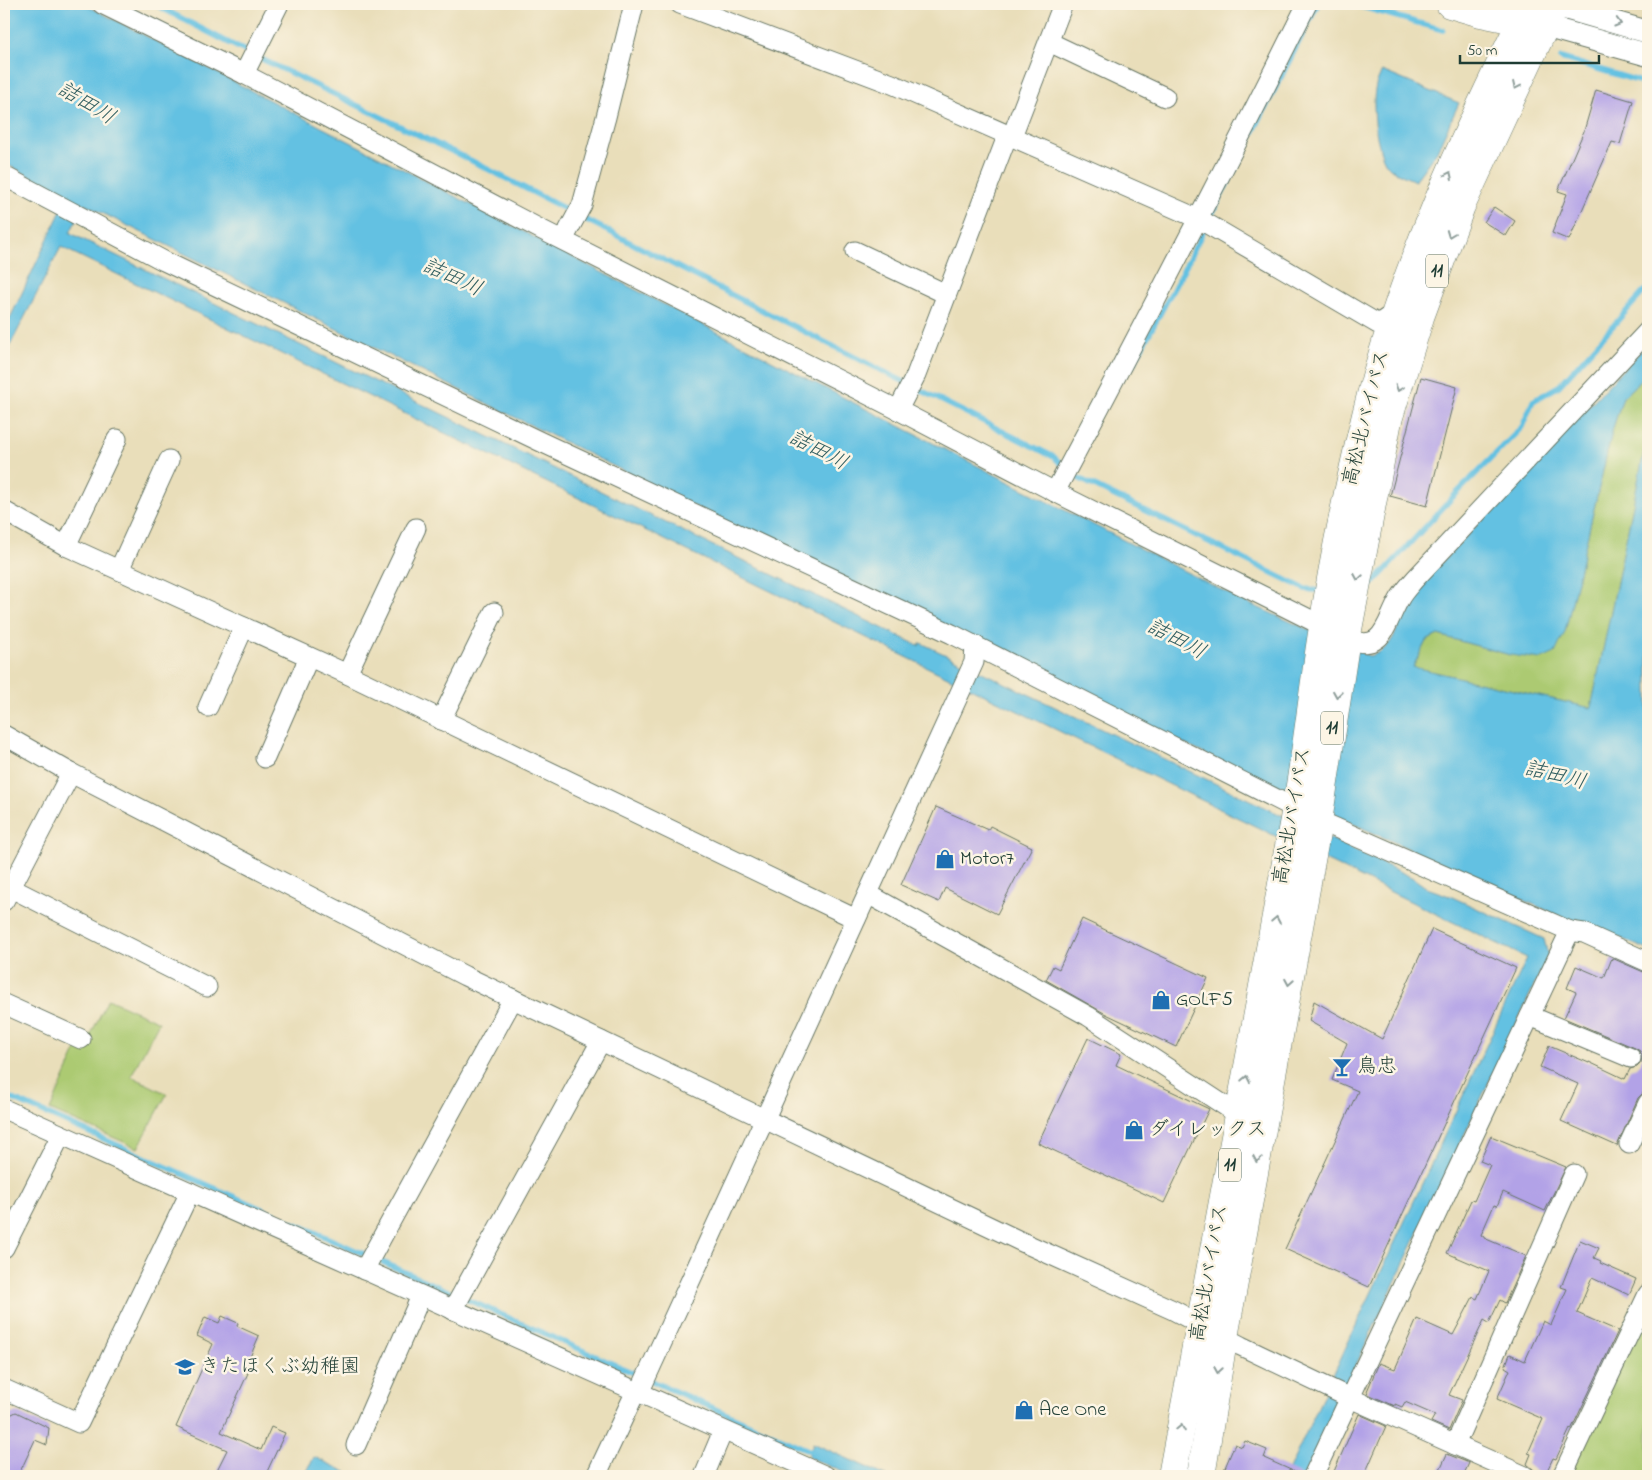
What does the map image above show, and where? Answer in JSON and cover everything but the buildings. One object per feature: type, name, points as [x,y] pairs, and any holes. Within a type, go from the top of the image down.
[{"type":"main road","points":[[1450,4],[1481,13],[1542,11]]},
{"type":"main road","name":"高松北バイパス","points":[[1201,1476],[1225,1336],[1335,633],[1354,525],[1366,412],[1397,311],[1440,196],[1542,11]]},
{"type":"main road","name":"高松北バイパス","points":[[1354,525],[1440,261],[1542,11]]},
{"type":"main road","name":"高松北バイパス","points":[[1172,1476],[1239,1115],[1299,859]]},
{"type":"street","points":[[102,4],[567,232],[901,403],[1335,633],[1358,643],[1372,643],[1382,635],[1401,597],[1415,579],[1648,331]]},
{"type":"street","points":[[244,74],[279,4]]},
{"type":"street","points":[[567,232],[582,204],[634,4]]},
{"type":"street","points":[[680,4],[892,84],[1199,218],[1378,324],[1397,311]]},
{"type":"street","points":[[901,403],[916,375],[946,294],[1063,4]]},
{"type":"street","points":[[1058,486],[1199,218],[1306,4]]},
{"type":"street","points":[[1542,11],[1648,32]]},
{"type":"street","points":[[1542,11],[1648,55]]},
{"type":"street","points":[[1048,42],[1165,97]]},
{"type":"street","points":[[4,176],[164,262],[539,441],[974,654],[1307,814],[1570,931],[1584,933],[1648,962]]},
{"type":"street","points":[[855,251],[946,294]]},
{"type":"street","points":[[66,546],[116,439]]},
{"type":"street","points":[[119,570],[169,460]]},
{"type":"street","points":[[4,511],[66,546],[347,674],[856,920]]},
{"type":"street","points":[[347,674],[416,528]]},
{"type":"street","points":[[441,720],[494,612]]},
{"type":"street","points":[[208,707],[244,627]]},
{"type":"street","points":[[596,1476],[650,1369],[964,684],[974,654]]},
{"type":"street","points":[[265,758],[310,657]]},
{"type":"street","points":[[4,735],[71,773],[456,972],[1020,1241],[1201,1323],[1241,1346],[1350,1398],[1525,1476]]},
{"type":"street","points":[[71,773],[7,894],[208,987]]},
{"type":"street","points":[[868,894],[1088,1016],[1239,1115]]},
{"type":"street","points":[[1313,1476],[1570,931]]},
{"type":"street","points":[[364,1270],[513,999]]},
{"type":"street","points":[[4,1004],[81,1039]]},
{"type":"street","points":[[1530,1016],[1632,1058]]},
{"type":"street","points":[[453,1310],[601,1041]]},
{"type":"street","points":[[1629,1144],[1648,1102]]},
{"type":"street","points":[[4,1109],[826,1476]]},
{"type":"street","points":[[4,1248],[61,1134]]},
{"type":"street","points":[[1454,1445],[1574,1174]]},
{"type":"street","points":[[4,1389],[79,1423],[190,1192]]},
{"type":"street","points":[[1562,1476],[1648,1294]]},
{"type":"street","points":[[356,1445],[422,1296]]},
{"type":"street","points":[[704,1476],[723,1431]]},
{"type":"green space","points":[[1648,373],[1648,433],[1591,708],[1413,667],[1426,641],[1438,635],[1510,655],[1565,632],[1613,428],[1623,397]]},
{"type":"green space","points":[[108,999],[159,1022],[131,1076],[167,1094],[138,1148],[50,1110],[84,1033],[90,1036]]},
{"type":"green space","points":[[1648,1307],[1648,1476],[1569,1476]]},
{"type":"water","name":"詰田川","points":[[4,4],[84,4],[856,404],[1243,601],[1369,656],[1378,653],[1391,641],[1399,625],[1408,598],[1648,343],[1648,373],[1623,397],[1613,428],[1565,632],[1555,653],[1542,659],[1510,655],[1438,635],[1426,641],[1413,667],[1591,708],[1648,433],[1648,950],[1578,920],[1575,923],[1338,817],[975,645],[84,204],[70,233],[919,646],[921,643],[1413,878],[1427,888],[1452,897],[1544,939],[1548,956],[1304,1476],[1286,1476],[1527,958],[61,247],[4,357],[4,331],[68,196],[4,163]]},
{"type":"water","points":[[1382,71],[1459,103],[1437,151],[1415,181],[1390,168],[1381,154],[1376,131],[1374,98],[1375,87]]},
{"type":"water","points":[[813,1443],[886,1476],[852,1476],[808,1457]]},
{"type":"water","points":[[314,1457],[355,1476],[305,1476]]},
{"type":"waterway","points":[[154,4],[237,47],[472,161],[779,319],[1054,457],[1074,476],[1305,589],[1322,591]]},
{"type":"waterway","points":[[1132,366],[1183,271],[1318,4]]},
{"type":"waterway","points":[[1352,4],[1443,30]]},
{"type":"waterway","points":[[1561,58],[1648,84]]},
{"type":"waterway","points":[[1366,591],[1452,498],[1522,427],[1533,401],[1559,386],[1648,287]]},
{"type":"waterway","points":[[4,1095],[815,1453]]},
{"type":"place","name":"Motor7","points":[[945,859]]},
{"type":"place","name":"GOLF5","points":[[1161,1000]]},
{"type":"place","name":"鳥忠","points":[[1342,1067]]},
{"type":"place","name":"ダイレックス","points":[[1134,1130]]},
{"type":"place","name":"きたほくぶ幼稚園","points":[[185,1367]]},
{"type":"place","name":"Ace One","points":[[1024,1410]]}]
